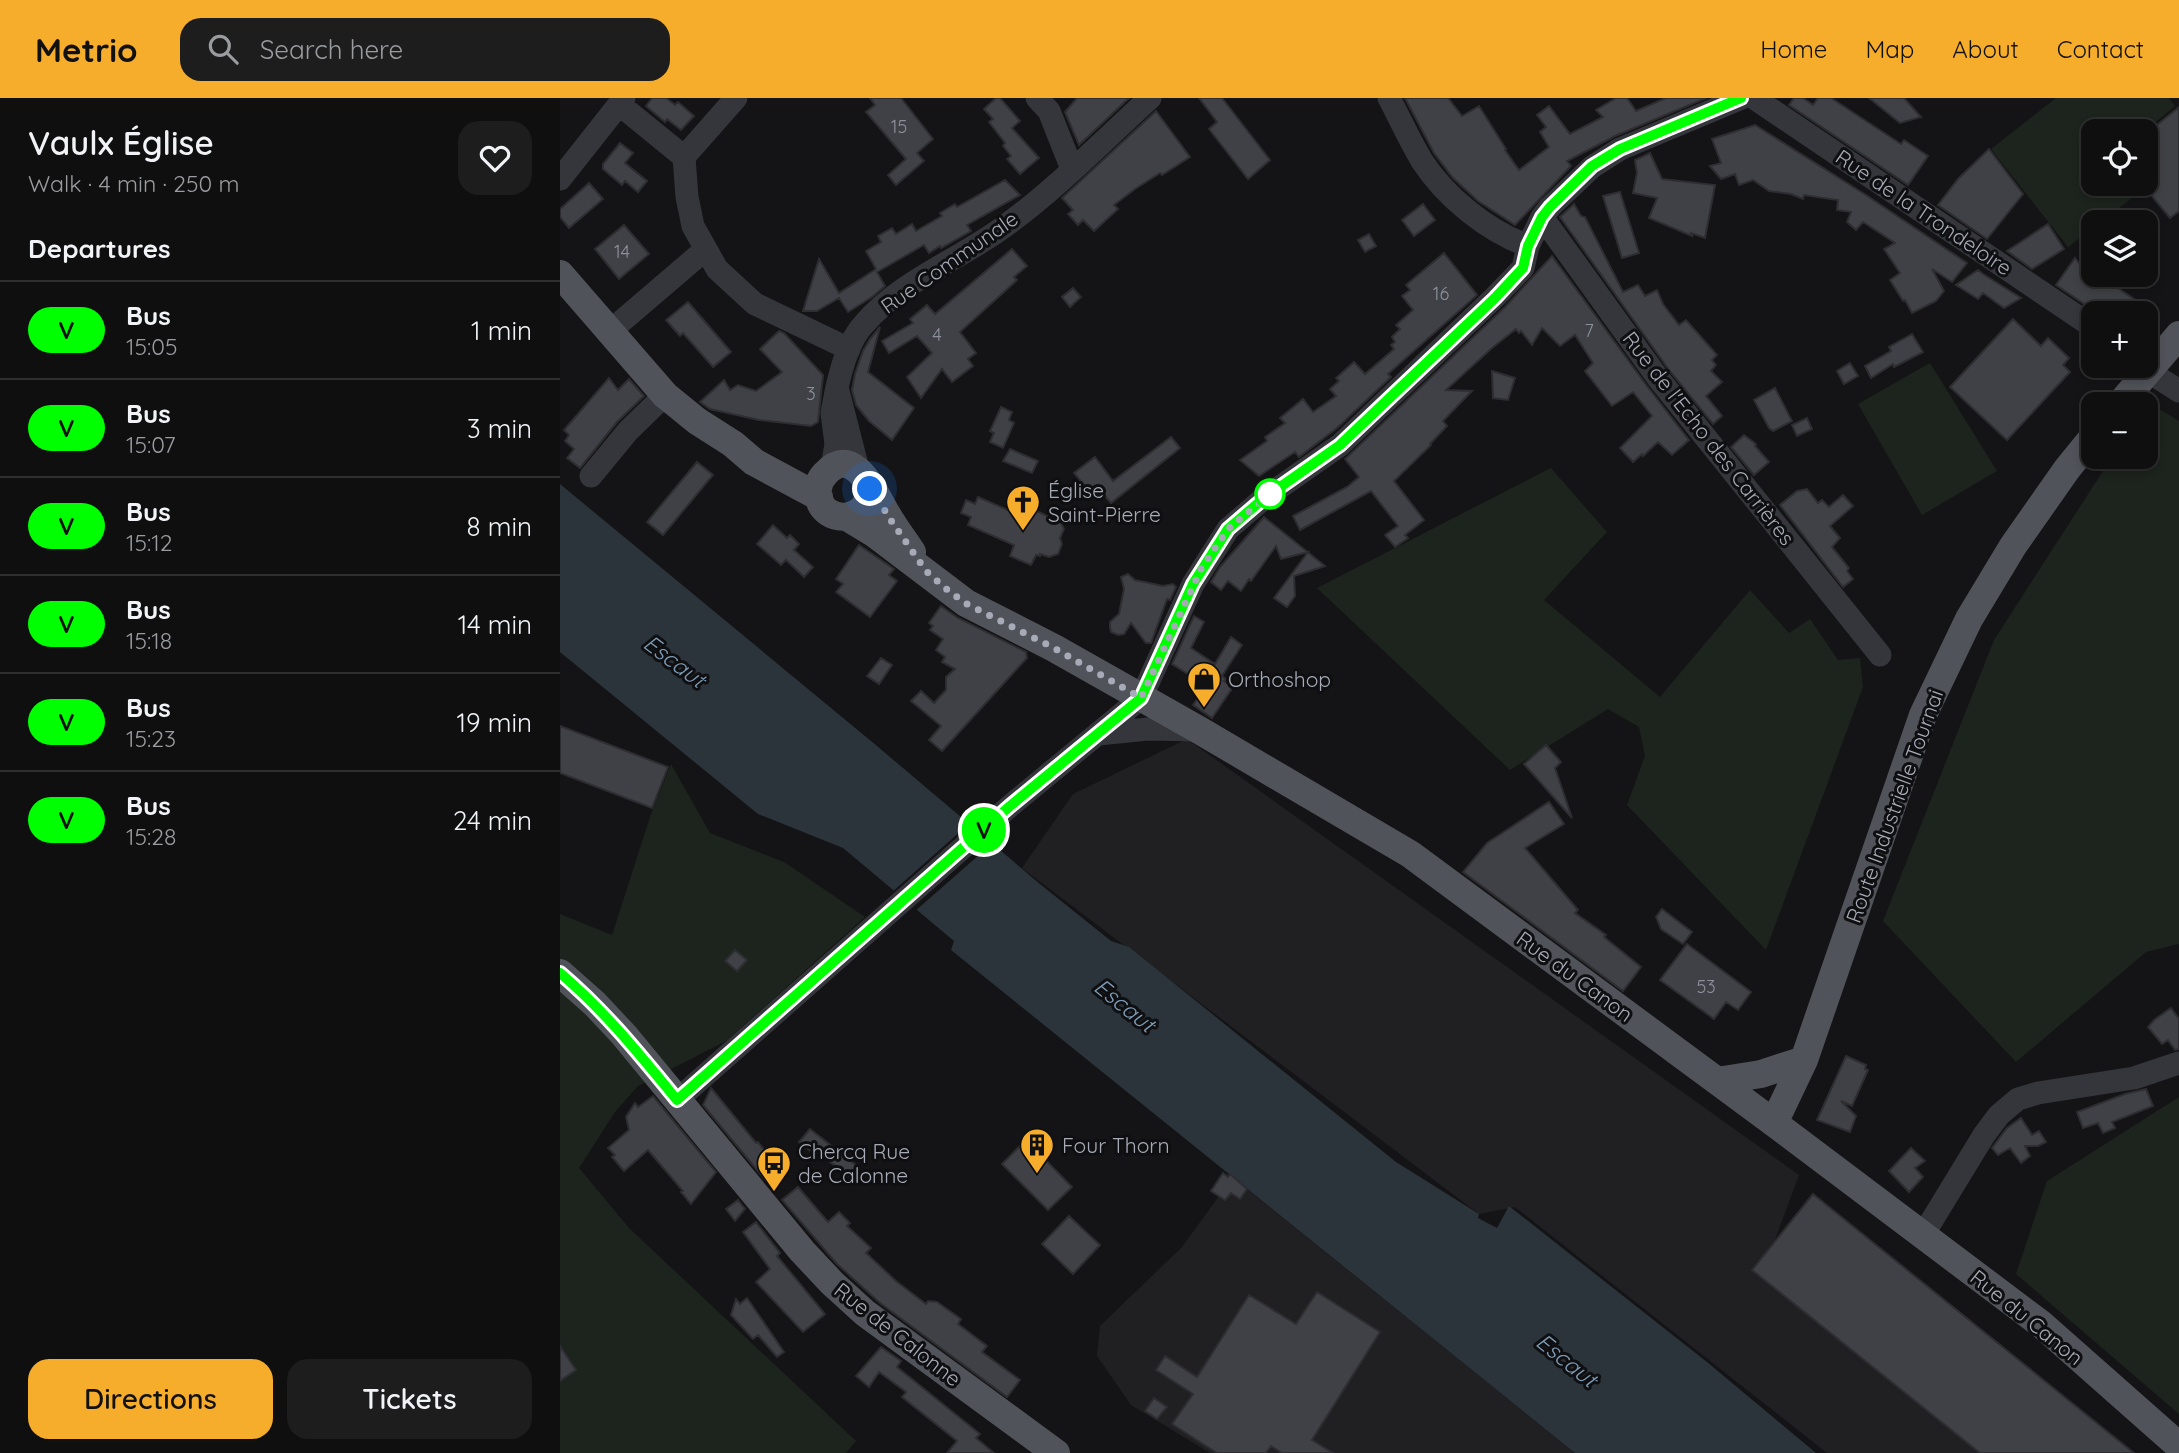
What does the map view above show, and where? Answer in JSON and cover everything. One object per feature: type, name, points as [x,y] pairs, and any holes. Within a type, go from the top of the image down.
[{"type":"main road","points":[[560,274],[665,395],[696,421],[733,444],[754,462],[840,479],[870,494],[866,505],[858,513],[847,517],[839,517],[826,510],[840,479]]},
{"type":"main road","points":[[2158,355],[2179,335]]},
{"type":"main road","name":"Route Industrielle Tournai","points":[[1774,1123],[1804,1060],[1923,715],[1969,619],[2013,545],[2081,452]]},
{"type":"main road","points":[[840,479],[888,516],[926,571]]},
{"type":"main road","points":[[847,517],[926,571]]},
{"type":"main road","name":"Rue du Canon","points":[[926,571],[965,603],[1054,648],[1410,854],[2041,1324],[2179,1446]]},
{"type":"main road","name":"Rue de Calonne","points":[[560,973],[624,1035],[802,1251],[832,1283],[875,1321],[1056,1453]]},
{"type":"main road","points":[[1717,1081],[1761,1074],[1804,1060]]},
{"type":"street","points":[[684,157],[736,98]]},
{"type":"street","points":[[1037,98],[1049,111],[1072,169]]},
{"type":"street","name":"Rue Communale","points":[[840,479],[836,387],[849,349],[862,325],[896,294],[1004,227],[1150,98]]},
{"type":"street","points":[[1389,98],[1423,163],[1446,190],[1476,216],[1510,239],[1528,246]]},
{"type":"street","points":[[677,1100],[1010,806],[1141,698],[1193,584],[1228,529],[1263,499],[1340,445],[1523,268],[1528,246],[1542,217],[1592,166],[1620,149],[1742,98]]},
{"type":"street","name":"Rue de la Trondeloire","points":[[1754,98],[2081,319]]},
{"type":"street","points":[[560,179],[621,101],[684,157],[687,197],[693,226],[717,269],[755,304],[849,349]]},
{"type":"street","name":"Rue de l'Echo des Carrières","points":[[1542,217],[1658,378],[1880,656]]},
{"type":"street","points":[[609,332],[706,249]]},
{"type":"street","points":[[2158,378],[2179,391]]},
{"type":"street","points":[[591,476],[628,431],[665,395]]},
{"type":"street","points":[[1097,734],[1148,729],[1199,730]]},
{"type":"street","points":[[1923,1235],[1984,1135],[1999,1115],[2018,1099],[2038,1093],[2134,1078],[2179,1063]]},
{"type":"shaded area","points":[[2056,98],[2169,98],[2175,106],[2158,120],[2081,119],[2081,196],[2134,196],[2116,210],[2081,210],[2081,237],[2068,247],[1991,149]]},
{"type":"shaded area","points":[[1930,363],[1997,471],[1922,515],[1858,404]]},
{"type":"shaded area","points":[[2158,408],[2179,421],[2179,944],[2146,952],[2016,1062],[1883,921],[1994,640],[2104,469],[2158,469]]},
{"type":"shaded area","points":[[1551,468],[1607,532],[1544,600],[1660,697],[1750,590],[1789,633],[1810,619],[1838,660],[1860,658],[1863,687],[1766,950],[1627,805],[1645,756],[1639,727],[1608,709],[1510,770],[1317,588]]},
{"type":"shaded area","points":[[1187,739],[1799,1175],[1769,1256],[2004,1453],[1827,1453],[1515,1207],[1479,1214],[1022,868],[1073,794]]},
{"type":"shaded area","points":[[671,764],[710,833],[784,862],[865,917],[726,1041],[638,1086],[615,1112],[579,1168],[629,1228],[856,1441],[846,1453],[560,1453],[560,914],[612,935],[651,814]]},
{"type":"shaded area","points":[[2179,1097],[2179,1414],[2016,1274],[2047,1181]]},
{"type":"shaded area","points":[[1247,1189],[1575,1453],[1210,1453],[1131,1405],[1097,1356],[1100,1326],[1182,1247],[1219,1196],[1225,1200],[1231,1193],[1240,1199]]},
{"type":"water","name":"Escaut","points":[[560,484],[1040,884],[1111,941],[1129,947],[1396,1162],[1497,1228],[1509,1206],[1707,1362],[1816,1453],[1575,1453],[951,950],[954,941],[843,848],[758,814],[560,652]]},
{"type":"pier","points":[[972,821],[995,841],[914,912],[891,893]]},
{"type":"building","points":[[652,98],[666,98],[675,105],[678,102],[694,116],[681,130],[667,119],[665,122],[646,106]]},
{"type":"building","points":[[870,98],[901,98],[933,139],[917,153],[924,161],[896,185],[888,175],[906,159],[866,112],[875,105]]},
{"type":"building","points":[[996,98],[1000,98],[1020,121],[1012,128],[1039,158],[1020,174],[1007,159],[1011,156],[989,122],[993,119],[984,109]]},
{"type":"building","points":[[1077,98],[1129,98],[1079,145],[1065,112]]},
{"type":"building","points":[[1199,98],[1222,98],[1270,160],[1248,179],[1209,129],[1217,122]]},
{"type":"building","points":[[1405,98],[1448,98],[1462,116],[1479,106],[1519,170],[1549,147],[1540,132],[1546,127],[1537,115],[1549,106],[1570,134],[1603,117],[1596,110],[1616,98],[1627,98],[1636,111],[1666,98],[1706,98],[1615,136],[1567,161],[1571,166],[1515,225],[1478,201],[1453,178],[1434,153]]},
{"type":"building","points":[[1794,98],[1803,98],[1813,105],[1818,98],[1831,98],[1901,144],[1904,140],[1928,156],[1908,185],[1789,105]]},
{"type":"building","points":[[1869,98],[1904,98],[1921,117],[1900,123]]},
{"type":"building","points":[[2179,107],[2179,211],[2170,218],[2152,196],[2158,196],[2158,124]]},
{"type":"building","points":[[1156,111],[1190,157],[1162,175],[1160,173],[1114,205],[1118,209],[1094,231],[1083,220],[1078,225],[1068,214],[1073,210],[1062,198]]},
{"type":"building","points":[[1755,125],[1967,263],[1952,282],[1932,269],[1944,291],[1936,301],[1912,313],[1890,280],[1900,273],[1884,249],[1895,243],[1863,222],[1856,230],[1847,222],[1851,212],[1837,210],[1838,200],[1804,195],[1803,199],[1791,194],[1769,191],[1753,180],[1739,185],[1735,174],[1721,179],[1710,166],[1721,163],[1712,139]]},
{"type":"building","points":[[620,143],[633,153],[625,163],[647,181],[638,192],[625,181],[622,185],[603,169],[603,164]]},
{"type":"building","points":[[1989,149],[2023,194],[1987,239],[1938,205],[1958,179]]},
{"type":"building","points":[[1650,153],[1662,179],[1715,185],[1705,238],[1691,233],[1692,236],[1649,218],[1657,198],[1633,193],[1637,173],[1635,160]]},
{"type":"building","points":[[1005,180],[1020,195],[967,225],[971,231],[941,248],[940,246],[929,253],[924,245],[877,272],[885,286],[872,297],[848,312],[839,298],[817,311],[803,311],[819,259],[839,293],[876,269],[866,251],[881,242],[878,236],[892,228],[896,234],[912,224],[916,231],[942,216],[940,213],[955,204],[957,207]]},
{"type":"building","points":[[589,183],[603,199],[569,228],[560,217],[560,209]]},
{"type":"building","points":[[1620,192],[1639,253],[1622,258],[1603,196]]},
{"type":"building","points":[[1423,204],[1435,220],[1414,236],[1402,220]]},
{"type":"building","points":[[1574,204],[1581,216],[1585,217],[1623,292],[1638,285],[1645,296],[1657,290],[1663,304],[1679,325],[1686,320],[1717,355],[1712,360],[1716,365],[1711,371],[1722,382],[1706,396],[1722,416],[1713,424],[1669,370],[1560,217]]},
{"type":"building","points":[[2048,224],[2064,249],[2032,269],[2007,251]]},
{"type":"building","points":[[624,225],[649,254],[619,279],[595,249]]},
{"type":"building","points":[[1369,234],[1376,246],[1365,252],[1358,240]]},
{"type":"building","points":[[1012,249],[1027,266],[1014,277],[1017,280],[960,332],[976,353],[968,359],[973,366],[952,382],[942,369],[921,398],[907,377],[932,353],[917,336],[889,353],[882,341],[913,323],[910,319],[927,305],[935,314]]},
{"type":"building","points":[[1444,253],[1477,295],[1388,374],[1391,377],[1337,428],[1299,457],[1295,452],[1259,476],[1240,460],[1267,441],[1265,437],[1285,423],[1280,418],[1303,399],[1313,412],[1336,396],[1330,389],[1339,381],[1336,378],[1354,362],[1365,374],[1394,349],[1391,345],[1395,342],[1392,337],[1400,329],[1396,325],[1413,310],[1402,296],[1410,290],[1406,285]]},
{"type":"building","points":[[1552,256],[1689,440],[1672,455],[1658,442],[1633,462],[1620,448],[1652,416],[1633,392],[1612,406],[1585,371],[1593,363],[1575,335],[1560,346],[1542,328],[1532,345],[1521,331],[1519,333],[1516,329],[1446,390],[1472,391],[1443,421],[1447,426],[1431,445],[1394,481],[1424,520],[1405,535],[1408,538],[1395,547],[1385,535],[1398,526],[1371,491],[1300,530],[1293,516],[1347,487],[1359,477],[1345,459],[1505,307]]},
{"type":"building","points":[[2075,258],[2081,266],[2081,287],[2119,287],[2137,301],[2081,302],[2056,285]]},
{"type":"building","points":[[1978,270],[2021,298],[2004,308],[1983,293],[1978,299],[1956,285]]},
{"type":"building","points":[[1073,288],[1081,297],[1070,307],[1062,297]]},
{"type":"building","points":[[688,302],[731,352],[713,367],[683,333],[680,336],[666,320]]},
{"type":"building","points":[[2013,319],[2041,346],[2048,338],[2069,358],[2063,365],[2070,372],[2007,440],[1950,387]]},
{"type":"building","points":[[880,327],[868,372],[914,408],[892,440],[869,421],[856,405],[852,390],[863,351]]},
{"type":"building","points":[[779,331],[784,333],[823,375],[818,422],[811,426],[759,420],[710,409],[700,402],[724,380],[730,390],[738,385],[756,391],[782,372],[760,349]]},
{"type":"building","points":[[1912,334],[1923,352],[1894,367],[1893,364],[1871,378],[1865,366],[1891,351],[1889,347]]},
{"type":"building","points":[[1850,363],[1858,376],[1844,384],[1837,371]]},
{"type":"building","points":[[1492,371],[1515,378],[1508,400],[1493,398]]},
{"type":"building","points":[[609,378],[618,390],[629,379],[644,396],[617,422],[580,468],[567,458],[574,449],[565,441],[569,435],[564,430]]},
{"type":"building","points":[[1775,388],[1792,421],[1773,431],[1754,400]]},
{"type":"building","points":[[1001,407],[1012,412],[1009,420],[1014,423],[1003,448],[990,442],[994,433],[990,431]]},
{"type":"building","points":[[1807,418],[1812,429],[1797,436],[1792,425]]},
{"type":"building","points":[[1744,435],[1756,444],[1769,462],[1754,475],[1731,447]]},
{"type":"building","points":[[1171,437],[1180,448],[1111,503],[1099,489],[1092,495],[1074,473],[1095,457],[1113,481]]},
{"type":"building","points":[[1010,449],[1038,461],[1032,473],[1003,461]]},
{"type":"building","points":[[697,462],[713,475],[663,535],[647,522]]},
{"type":"building","points":[[1807,489],[1818,503],[1822,500],[1829,507],[1843,495],[1853,506],[1830,526],[1840,538],[1832,547],[1849,568],[1847,571],[1853,579],[1843,587],[1780,505],[1797,491]]},
{"type":"building","name":"Église Saint-Pierre","points":[[978,497],[1026,518],[1031,508],[1061,523],[1064,529],[1058,554],[1049,557],[1036,555],[1031,565],[1010,556],[1014,545],[968,525],[971,517],[961,513],[966,500],[975,504]]},
{"type":"building","points":[[1264,517],[1308,552],[1281,559],[1276,546],[1241,591],[1228,581],[1221,590],[1211,582],[1220,567]]},
{"type":"building","points":[[773,525],[787,538],[790,535],[799,544],[794,550],[813,567],[804,577],[786,560],[781,565],[757,544]]},
{"type":"building","points":[[859,545],[894,569],[889,575],[897,581],[870,617],[836,592],[843,584],[836,579]]},
{"type":"building","points":[[1308,552],[1325,566],[1294,576],[1295,596],[1287,607],[1274,598]]},
{"type":"building","points":[[1128,574],[1135,580],[1163,586],[1173,584],[1176,587],[1170,600],[1167,599],[1151,643],[1146,643],[1131,623],[1124,634],[1111,632],[1110,622],[1119,614],[1124,589],[1121,577]]},
{"type":"building","points":[[941,606],[958,618],[1026,652],[1027,658],[942,751],[929,740],[941,726],[911,701],[921,691],[934,703],[946,690],[946,677],[955,669],[942,662],[945,657],[936,650],[943,639],[930,630],[933,626],[929,623]]},
{"type":"building","points":[[1194,616],[1204,622],[1191,648],[1215,664],[1231,637],[1242,645],[1222,676],[1226,679],[1224,681],[1233,687],[1212,718],[1193,705],[1207,686],[1172,664]]},
{"type":"building","points":[[881,658],[892,665],[879,684],[867,676]]},
{"type":"building","points":[[560,726],[668,767],[652,808],[560,773]]},
{"type":"building","points":[[1546,745],[1561,762],[1555,768],[1572,818],[1524,764]]},
{"type":"building","points":[[1549,802],[1564,824],[1525,848],[1578,910],[1575,913],[1606,935],[1604,937],[1641,967],[1623,991],[1463,872],[1487,843]]},
{"type":"building","points":[[1662,909],[1692,932],[1683,944],[1661,929],[1656,917]]},
{"type":"building","points":[[1687,944],[1751,992],[1738,1010],[1726,1002],[1714,1019],[1660,980]]},
{"type":"building","points":[[735,950],[747,960],[737,971],[725,961]]},
{"type":"building","points":[[2171,1008],[2179,1019],[2179,1049],[2175,1050],[2168,1040],[2162,1044],[2148,1027]]},
{"type":"building","points":[[1846,1056],[1866,1065],[1865,1069],[1868,1070],[1852,1106],[1841,1101],[1856,1116],[1850,1132],[1817,1120]]},
{"type":"building","points":[[711,1088],[778,1168],[767,1182],[703,1105]]},
{"type":"building","points":[[2146,1089],[2153,1106],[2112,1122],[2115,1128],[2103,1133],[2098,1123],[2083,1128],[2077,1112]]},
{"type":"building","points":[[653,1096],[716,1172],[691,1204],[648,1150],[624,1171],[608,1148],[629,1130],[626,1117],[635,1103],[638,1107]]},
{"type":"building","points":[[2021,1118],[2032,1135],[2039,1131],[2046,1142],[2038,1146],[2025,1146],[2030,1156],[2021,1163],[2010,1148],[1998,1155],[1992,1148],[2007,1128]]},
{"type":"building","points":[[810,1129],[857,1166],[849,1176],[799,1142]]},
{"type":"building","name":"Four Thorn","points":[[1026,1140],[1072,1187],[1048,1210],[1002,1164]]},
{"type":"building","points":[[1911,1148],[1925,1161],[1915,1168],[1923,1177],[1909,1192],[1889,1171]]},
{"type":"building","points":[[1223,1173],[1228,1177],[1230,1174],[1247,1189],[1240,1199],[1231,1193],[1225,1200],[1211,1191]]},
{"type":"building","points":[[798,1187],[828,1222],[839,1212],[850,1223],[847,1226],[871,1248],[866,1253],[896,1281],[926,1304],[928,1301],[937,1302],[961,1319],[958,1324],[987,1346],[982,1352],[1020,1380],[1007,1397],[880,1303],[837,1264],[782,1200]]},
{"type":"building","points":[[1813,1194],[2134,1453],[1980,1453],[1752,1270]]},
{"type":"building","points":[[738,1200],[745,1209],[735,1221],[726,1209]]},
{"type":"building","points":[[1069,1216],[1100,1245],[1073,1274],[1042,1244]]},
{"type":"building","points":[[756,1222],[780,1253],[777,1256],[825,1314],[803,1332],[756,1282],[770,1269],[743,1232]]},
{"type":"building","points":[[1317,1292],[1380,1332],[1312,1440],[1333,1453],[1282,1453],[1271,1446],[1266,1453],[1217,1453],[1172,1424],[1193,1394],[1156,1370],[1165,1356],[1197,1377],[1249,1295],[1296,1324]]},
{"type":"building","points":[[747,1298],[784,1352],[777,1357],[758,1335],[753,1339],[731,1315],[736,1299],[740,1304]]},
{"type":"building","points":[[560,1346],[576,1370],[560,1381]]},
{"type":"building","points":[[881,1347],[901,1361],[897,1367],[980,1434],[976,1438],[994,1453],[947,1453],[957,1441],[902,1397],[906,1392],[879,1372],[869,1387],[856,1376]]},
{"type":"building","points":[[1154,1398],[1167,1407],[1157,1419],[1145,1411]]},
{"type":"bus line","name":"V","points":[[560,973],[624,1035],[677,1100],[1010,806],[1141,698],[1193,584],[1228,529],[1263,499],[1340,445],[1495,298],[1523,268],[1528,246],[1542,217],[1592,166],[1620,149],[1741,98]]},
{"type":"place","name":"Église Saint-Pierre","points":[[1023,532]]},
{"type":"place","name":"Orthoshop","points":[[1204,709]]},
{"type":"place","name":"Four Thorn","points":[[1037,1175]]},
{"type":"place","name":"Chercq Rue de Calonne","points":[[774,1193]]},
{"type":"route","points":[[870,489],[869,483],[926,571],[945,588],[965,603],[1054,648],[1141,698],[1201,569],[1228,529],[1270,494]]}]
